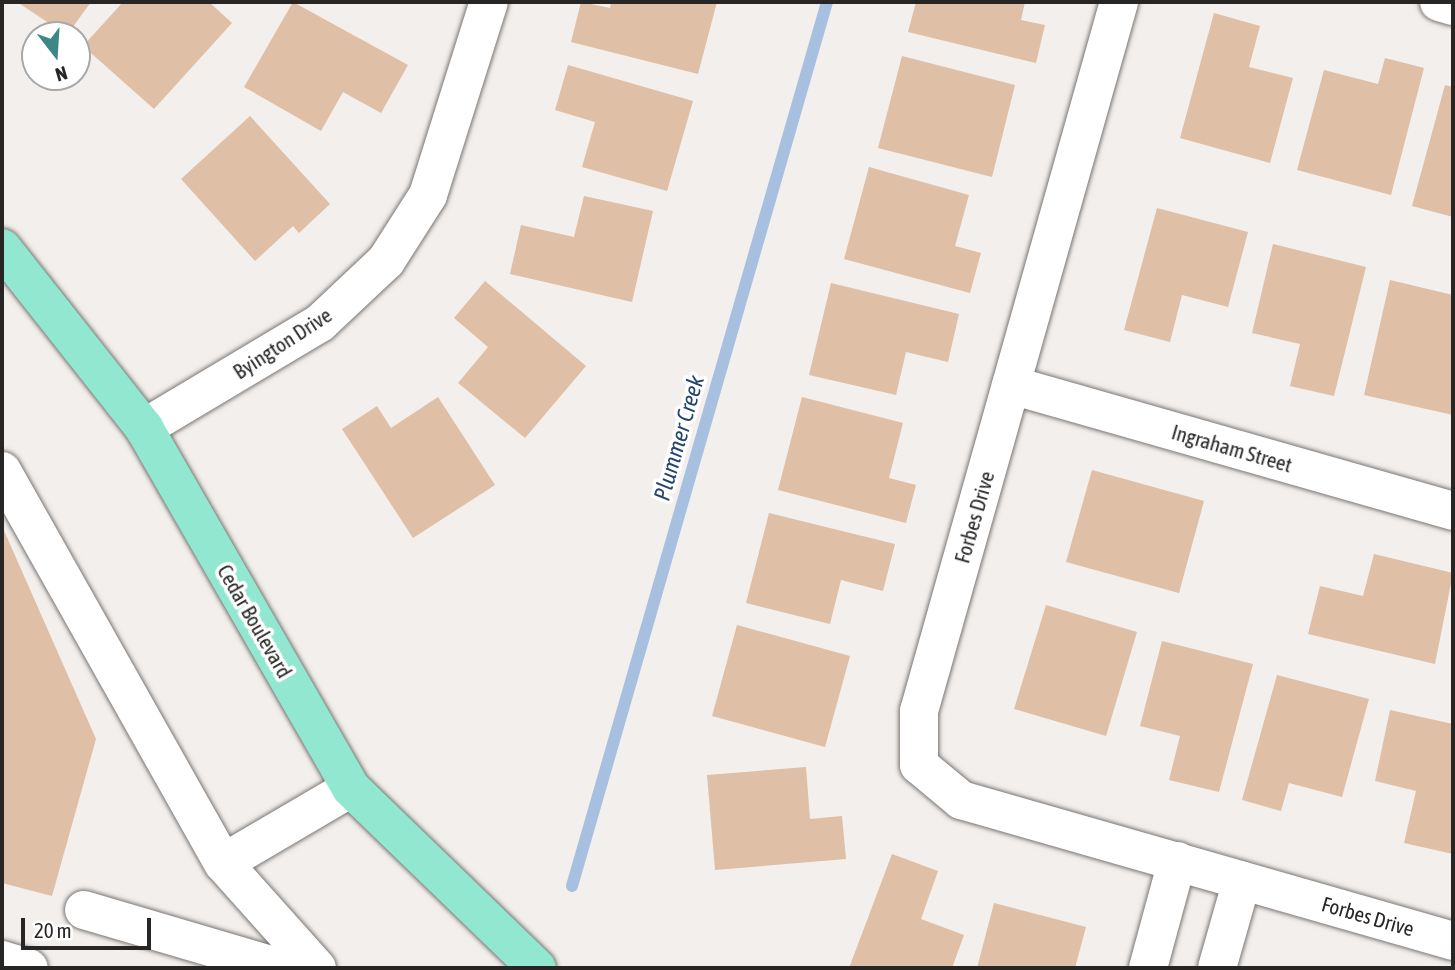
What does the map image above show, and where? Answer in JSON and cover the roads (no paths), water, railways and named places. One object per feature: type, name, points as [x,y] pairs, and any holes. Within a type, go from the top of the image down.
[{"type":"main road","name":"Cedar Boulevard","points":[[2,248],[144,428],[351,788],[537,968]]},
{"type":"street","name":"Byington Drive","points":[[144,428],[320,323],[386,261],[428,195],[489,2]]},
{"type":"street","name":"Forbes Drive","points":[[1119,2],[919,711],[919,765],[961,800],[1453,941]]},
{"type":"street","points":[[1439,2],[1453,6]]},
{"type":"street","name":"Ingraham Street","points":[[1011,385],[1453,511]]},
{"type":"street","points":[[2,471],[223,863],[317,968]]},
{"type":"street","points":[[223,863],[351,788]]},
{"type":"street","points":[[1148,968],[1177,861]]},
{"type":"street","points":[[1217,968],[1242,880]]},
{"type":"street","points":[[85,910],[281,968]]},
{"type":"street","points":[[2,961],[29,968]]},
{"type":"waterway","name":"Plummer Creek","points":[[572,886],[827,2]]}]
